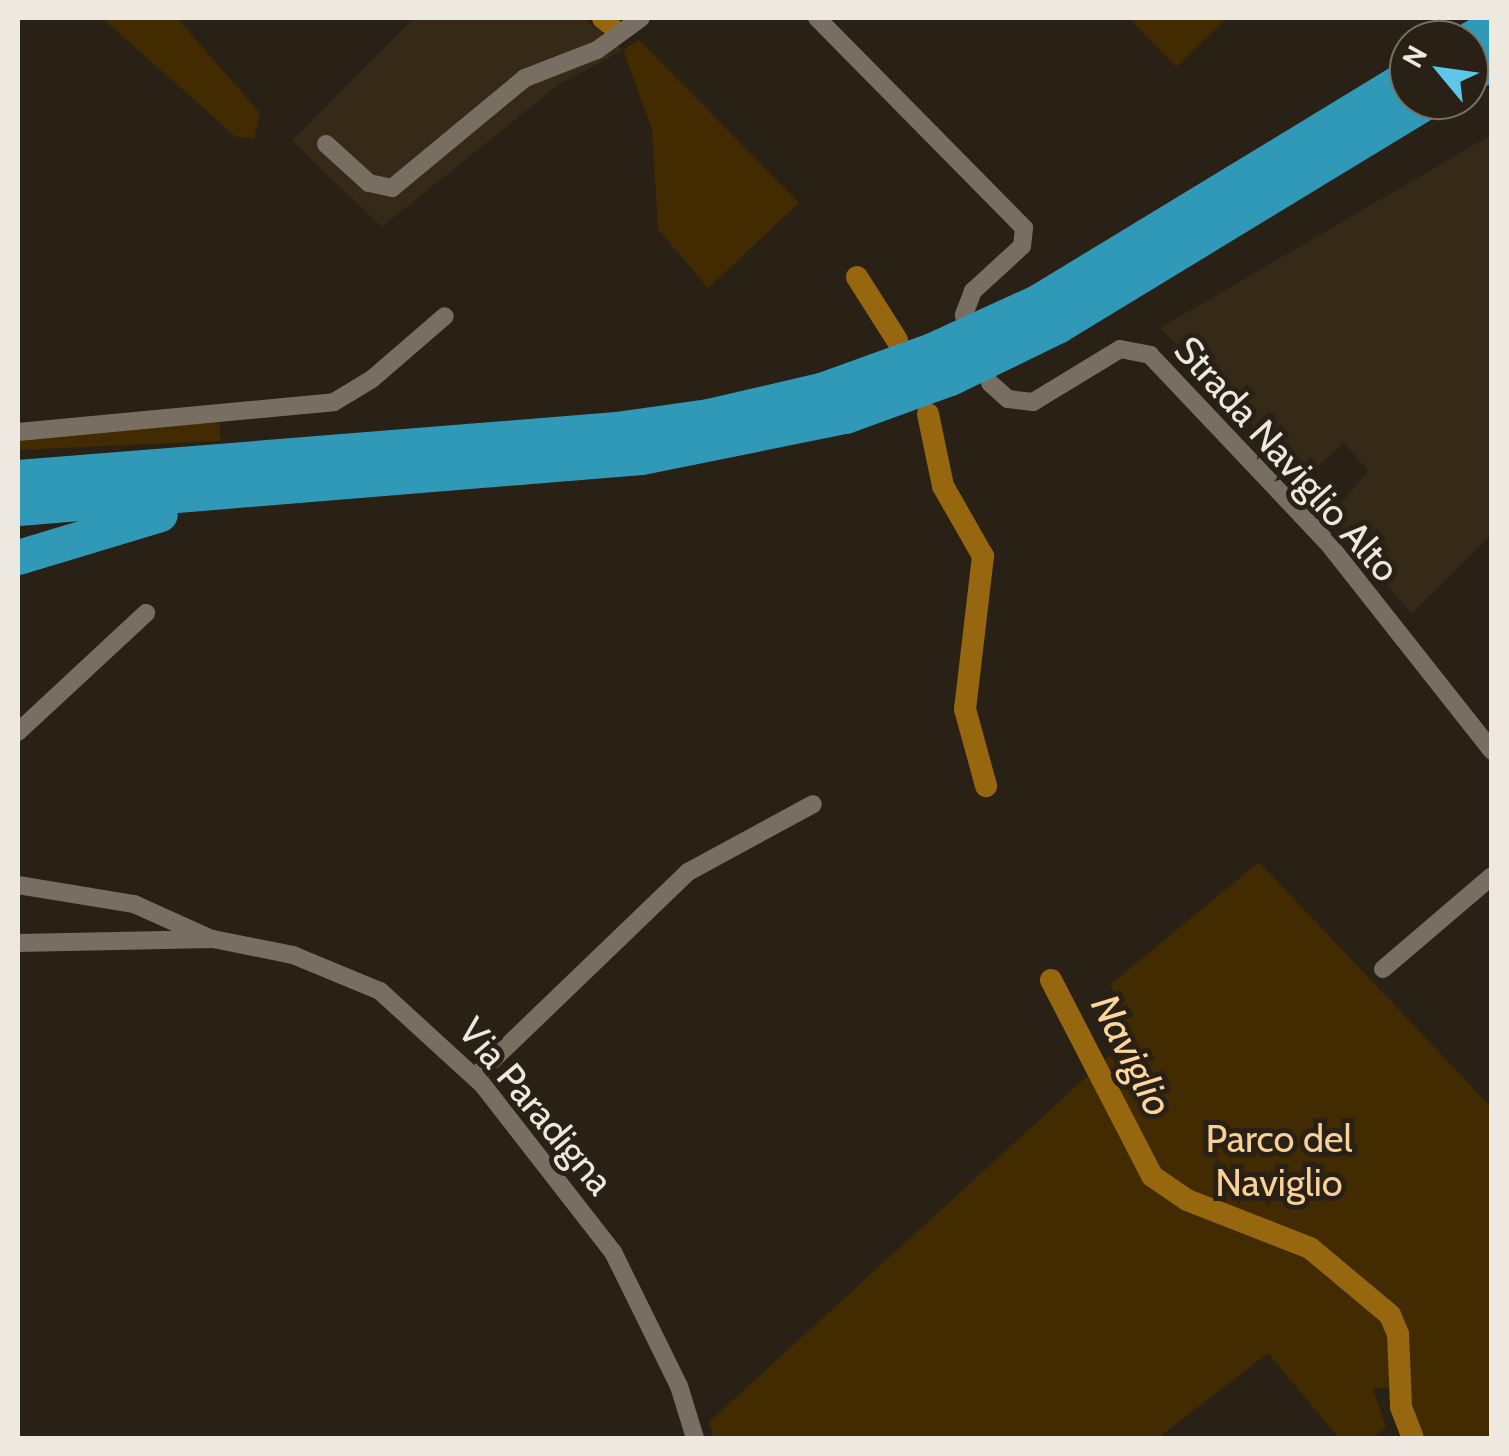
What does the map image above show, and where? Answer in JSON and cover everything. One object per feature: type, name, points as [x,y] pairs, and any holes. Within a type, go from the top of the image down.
[{"type":"highway","points":[[18,477],[663,423],[844,383],[1048,296],[1389,88]]},
{"type":"highway","points":[[18,508],[710,447],[910,394],[1077,315],[1395,120]]},
{"type":"highway","points":[[18,459],[246,459]]},
{"type":"highway","points":[[18,557],[140,517],[388,478]]},
{"type":"street","points":[[326,144],[372,185],[392,188],[524,78],[597,50],[641,18]]},
{"type":"street","points":[[816,18],[1024,228],[1022,246],[974,291],[964,316]]},
{"type":"street","points":[[18,432],[317,406],[360,388],[444,316]]},
{"type":"street","name":"Strada Naviglio Alto","points":[[990,383],[1008,400],[1033,402],[1120,349],[1150,355],[1328,542],[1492,751]]},
{"type":"street","points":[[18,732],[146,613]]},
{"type":"street","points":[[474,1077],[688,872],[813,804]]},
{"type":"street","points":[[1383,969],[1492,876]]},
{"type":"street","name":"Via Paradigna","points":[[18,885],[134,904],[213,939],[292,955],[380,991],[474,1077],[613,1252],[679,1386],[695,1438]]},
{"type":"street","name":"Via Paradigna","points":[[19,944],[213,939]]},
{"type":"shaded area","points":[[414,18],[584,18],[623,50],[558,85],[382,227],[292,141]]},
{"type":"shaded area","points":[[1491,135],[1491,535],[1411,614],[1331,515],[1368,471],[1344,443],[1304,479],[1160,328]]},
{"type":"green space","points":[[102,18],[177,18],[260,113],[254,138],[236,137]]},
{"type":"green space","points":[[1129,18],[1227,18],[1176,67]]},
{"type":"green space","points":[[639,40],[799,203],[708,288],[658,229],[652,129],[623,50]]},
{"type":"green space","points":[[219,421],[221,441],[18,450],[18,437]]},
{"type":"green space","name":"Parco del Naviglio","points":[[1259,862],[1491,1107],[1491,1438],[1421,1438],[1410,1423],[1406,1385],[1373,1389],[1386,1427],[1373,1438],[1339,1438],[1268,1353],[1158,1438],[714,1438],[709,1422],[1129,1038],[1111,984]]},
{"type":"waterway","name":"Naviglio","points":[[603,18],[609,23]]},
{"type":"waterway","name":"Naviglio","points":[[857,277],[897,340]]},
{"type":"waterway","name":"Naviglio","points":[[928,414],[943,486],[983,556],[965,709],[986,786]]},
{"type":"waterway","name":"Naviglio","points":[[1051,980],[1152,1176],[1187,1200],[1310,1248],[1390,1315],[1398,1334],[1401,1407],[1413,1438]]}]
